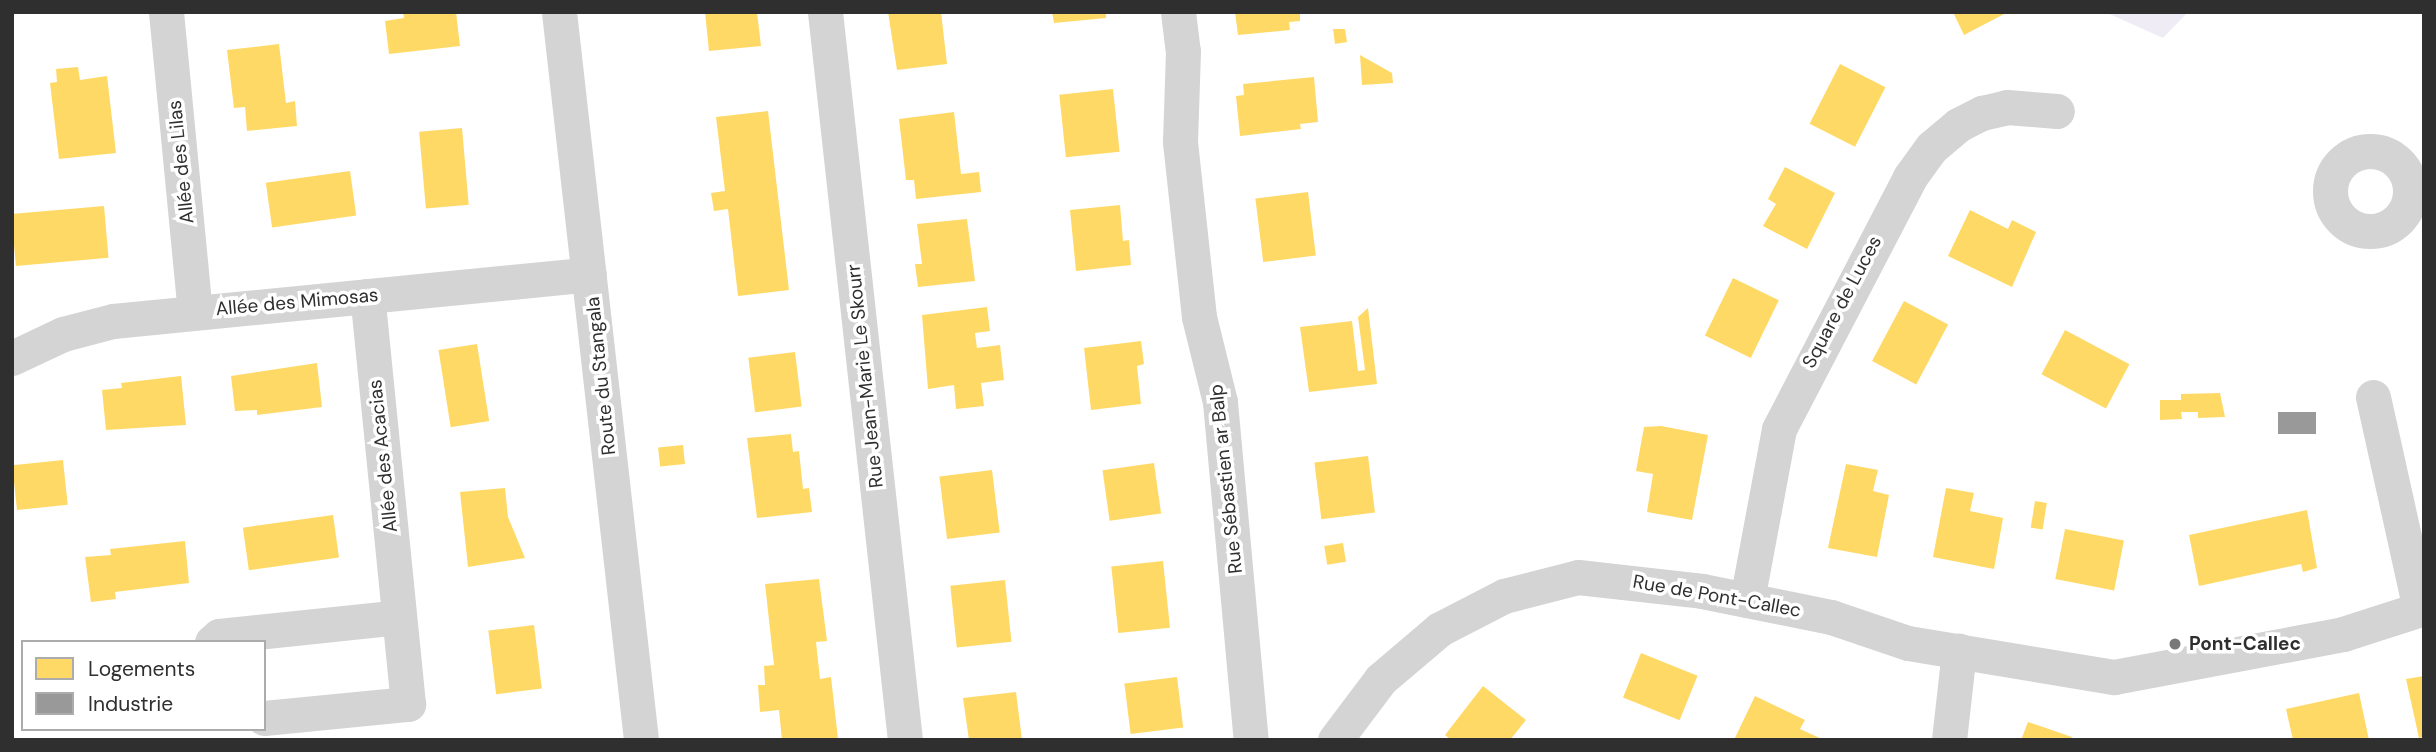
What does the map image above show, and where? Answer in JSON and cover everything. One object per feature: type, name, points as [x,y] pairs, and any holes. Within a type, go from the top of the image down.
[{"type":"street","name":"Allée des Lilas","points":[[166,12],[195,311]]},
{"type":"street","name":"Route du Stangala","points":[[559,12],[641,740]]},
{"type":"street","name":"Rue Jean-Marie Le Skourr","points":[[825,12],[905,740]]},
{"type":"street","name":"Rue Sébastien ar Balp","points":[[1178,12],[1183,51],[1180,142],[1199,317],[1220,402],[1251,740]]},
{"type":"street","name":"Square de Luces","points":[[1747,600],[1779,429],[1910,177],[1932,147],[1958,125],[1982,113],[2007,107],[2057,111]]},
{"type":"street","name":"Allée des Mimosas","points":[[12,358],[63,334],[101,324],[195,311],[589,274]]},
{"type":"street","name":"Allée des Acacias","points":[[266,718],[408,704],[367,296]]},
{"type":"street","points":[[2373,397],[2422,608]]},
{"type":"street","name":"Rue de Pont-Callec","points":[[1335,740],[1360,702],[1414,649],[1460,617],[1531,586],[1578,577],[1619,579],[1747,600],[1831,617],[1908,643],[2114,677],[2152,673],[2343,634],[2422,608]]},
{"type":"street","points":[[214,640],[219,636],[399,617]]},
{"type":"street","points":[[1949,740],[1959,651]]},
{"type":"shaded area","points":[[2105,12],[2188,12],[2163,38]]},
{"type":"building: Logements","points":[[403,12],[456,12],[460,46],[389,54],[385,21],[404,18]]},
{"type":"building: Logements","points":[[705,12],[757,12],[761,46],[709,51]]},
{"type":"building: Logements","points":[[888,12],[941,12],[947,64],[897,70]]},
{"type":"building: Logements","points":[[1052,12],[1106,12],[1106,18],[1054,23]]},
{"type":"building: Logements","points":[[1235,12],[1300,12],[1300,21],[1289,22],[1290,30],[1238,35]]},
{"type":"building: Logements","points":[[1953,12],[2008,12],[1964,35]]},
{"type":"building: Logements","points":[[1333,29],[1345,29],[1347,42],[1335,44]]},
{"type":"building: Logements","points":[[279,44],[286,103],[295,101],[297,126],[247,131],[245,107],[234,108],[227,50]]},
{"type":"building: Logements","points":[[1360,55],[1392,73],[1393,83],[1362,85]]},
{"type":"building: Logements","points":[[1840,64],[1885,87],[1855,147],[1810,124]]},
{"type":"building: Logements","points":[[78,67],[80,80],[107,76],[116,153],[59,159],[50,83],[57,82],[56,69]]},
{"type":"building: Logements","points":[[1314,77],[1318,122],[1300,124],[1301,129],[1240,136],[1236,96],[1244,95],[1243,84]]},
{"type":"building: Logements","points":[[1113,89],[1120,152],[1066,157],[1059,95]]},
{"type":"building: Logements","points":[[768,111],[789,290],[738,296],[728,209],[714,211],[711,193],[725,191],[716,117]]},
{"type":"building: Logements","points":[[954,112],[961,174],[979,172],[981,192],[916,199],[914,180],[906,180],[899,119]]},
{"type":"building: Logements","points":[[462,128],[469,205],[426,208],[419,132]]},
{"type":"building: Logements","points":[[1785,167],[1835,193],[1807,249],[1763,226],[1776,204],[1768,199]]},
{"type":"building: Logements","points":[[350,171],[356,216],[272,227],[266,183]]},
{"type":"building: Logements","points":[[1308,192],[1316,256],[1263,262],[1255,198]]},
{"type":"building: Logements","points":[[1120,205],[1123,241],[1129,240],[1131,265],[1076,271],[1070,210]]},
{"type":"building: Logements","points":[[104,206],[109,258],[16,266],[12,214]]},
{"type":"building: Logements","points":[[1970,210],[2008,229],[2012,220],[2036,232],[2012,287],[1948,256]]},
{"type":"building: Logements","points":[[967,219],[975,281],[918,287],[915,264],[922,264],[917,224]]},
{"type":"building: Logements","points":[[1733,278],[1779,300],[1751,358],[1705,336]]},
{"type":"building: Logements","points":[[1904,301],[1948,324],[1916,385],[1872,361]]},
{"type":"building: Logements","points":[[987,307],[990,331],[975,333],[977,348],[1000,345],[1004,380],[981,383],[984,406],[956,409],[954,385],[928,389],[922,315]]},
{"type":"building: Logements","points":[[1368,308],[1377,384],[1309,392],[1300,327],[1352,321],[1358,371],[1365,370],[1358,317]]},
{"type":"building: Logements","points":[[2065,330],[2129,364],[2106,408],[2042,374]]},
{"type":"building: Logements","points":[[1141,341],[1144,364],[1137,366],[1141,404],[1091,410],[1084,348]]},
{"type":"building: Logements","points":[[477,344],[489,421],[451,427],[438,350]]},
{"type":"building: Logements","points":[[795,352],[802,407],[755,412],[748,358]]},
{"type":"building: Logements","points":[[317,363],[322,407],[257,415],[257,410],[235,411],[231,376]]},
{"type":"building: Logements","points":[[181,376],[186,425],[106,430],[102,390],[122,388],[121,383]]},
{"type":"building: Logements","points":[[2220,393],[2225,417],[2198,418],[2198,412],[2181,412],[2182,419],[2160,420],[2160,400],[2181,400],[2181,394]]},
{"type":"building: Logements","points":[[1661,426],[1708,435],[1692,520],[1647,512],[1653,474],[1636,471],[1644,427]]},
{"type":"building: Logements","points":[[791,434],[793,452],[799,451],[803,489],[809,488],[812,512],[757,518],[747,438]]},
{"type":"building: Logements","points":[[683,445],[685,464],[660,467],[658,448]]},
{"type":"building: Logements","points":[[1368,456],[1375,513],[1321,519],[1314,463]]},
{"type":"building: Logements","points":[[63,460],[68,505],[17,510],[12,465]]},
{"type":"building: Logements","points":[[1154,463],[1161,514],[1110,521],[1103,470]]},
{"type":"building: Logements","points":[[1846,464],[1878,470],[1873,491],[1889,495],[1877,557],[1828,548]]},
{"type":"building: Logements","points":[[992,470],[1000,533],[947,539],[939,476]]},
{"type":"building: Logements","points":[[505,488],[508,517],[525,558],[468,567],[460,492]]},
{"type":"building: Logements","points":[[1946,488],[1974,493],[1970,511],[2003,518],[1994,569],[1933,557]]},
{"type":"building: Logements","points":[[2035,501],[2047,503],[2043,530],[2031,528]]},
{"type":"building: Logements","points":[[2307,510],[2317,568],[2303,572],[2301,564],[2199,586],[2189,535]]},
{"type":"building: Logements","points":[[333,515],[339,558],[249,570],[243,528]]},
{"type":"building: Logements","points":[[2065,529],[2124,540],[2114,591],[2055,579]]},
{"type":"building: Logements","points":[[185,541],[189,583],[115,592],[116,599],[91,602],[85,557],[111,555],[110,549]]},
{"type":"building: Logements","points":[[1343,543],[1346,562],[1327,565],[1324,546]]},
{"type":"building: Logements","points":[[1163,561],[1170,628],[1118,633],[1111,566]]},
{"type":"building: Logements","points":[[819,579],[827,641],[816,642],[820,679],[831,677],[838,739],[782,740],[779,710],[760,712],[758,685],[765,685],[764,666],[774,665],[765,584]]},
{"type":"building: Logements","points":[[1005,580],[1011,642],[957,647],[950,586]]},
{"type":"building: Logements","points":[[534,625],[542,689],[496,694],[488,631]]},
{"type":"building: Logements","points":[[1641,653],[1698,676],[1680,720],[1623,698]]},
{"type":"building: Logements","points":[[2424,676],[2424,737],[2419,738],[2406,679]]},
{"type":"building: Logements","points":[[1177,677],[1183,728],[1131,734],[1124,683]]},
{"type":"building: Logements","points":[[1483,686],[1526,720],[1510,740],[1451,740],[1445,735]]},
{"type":"building: Logements","points":[[1016,692],[1022,740],[969,740],[963,698]]},
{"type":"building: Logements","points":[[2359,693],[2369,740],[2293,740],[2286,709]]},
{"type":"building: Logements","points":[[1755,696],[1805,720],[1800,729],[1824,740],[1734,740]]},
{"type":"building: Logements","points":[[2028,722],[2072,737],[2071,740],[2021,740]]},
{"type":"building: Industrie","points":[[2278,412],[2316,412],[2316,434],[2278,434]]},
{"type":"place","name":"Pont-Callec","points":[[2175,644]]}]
